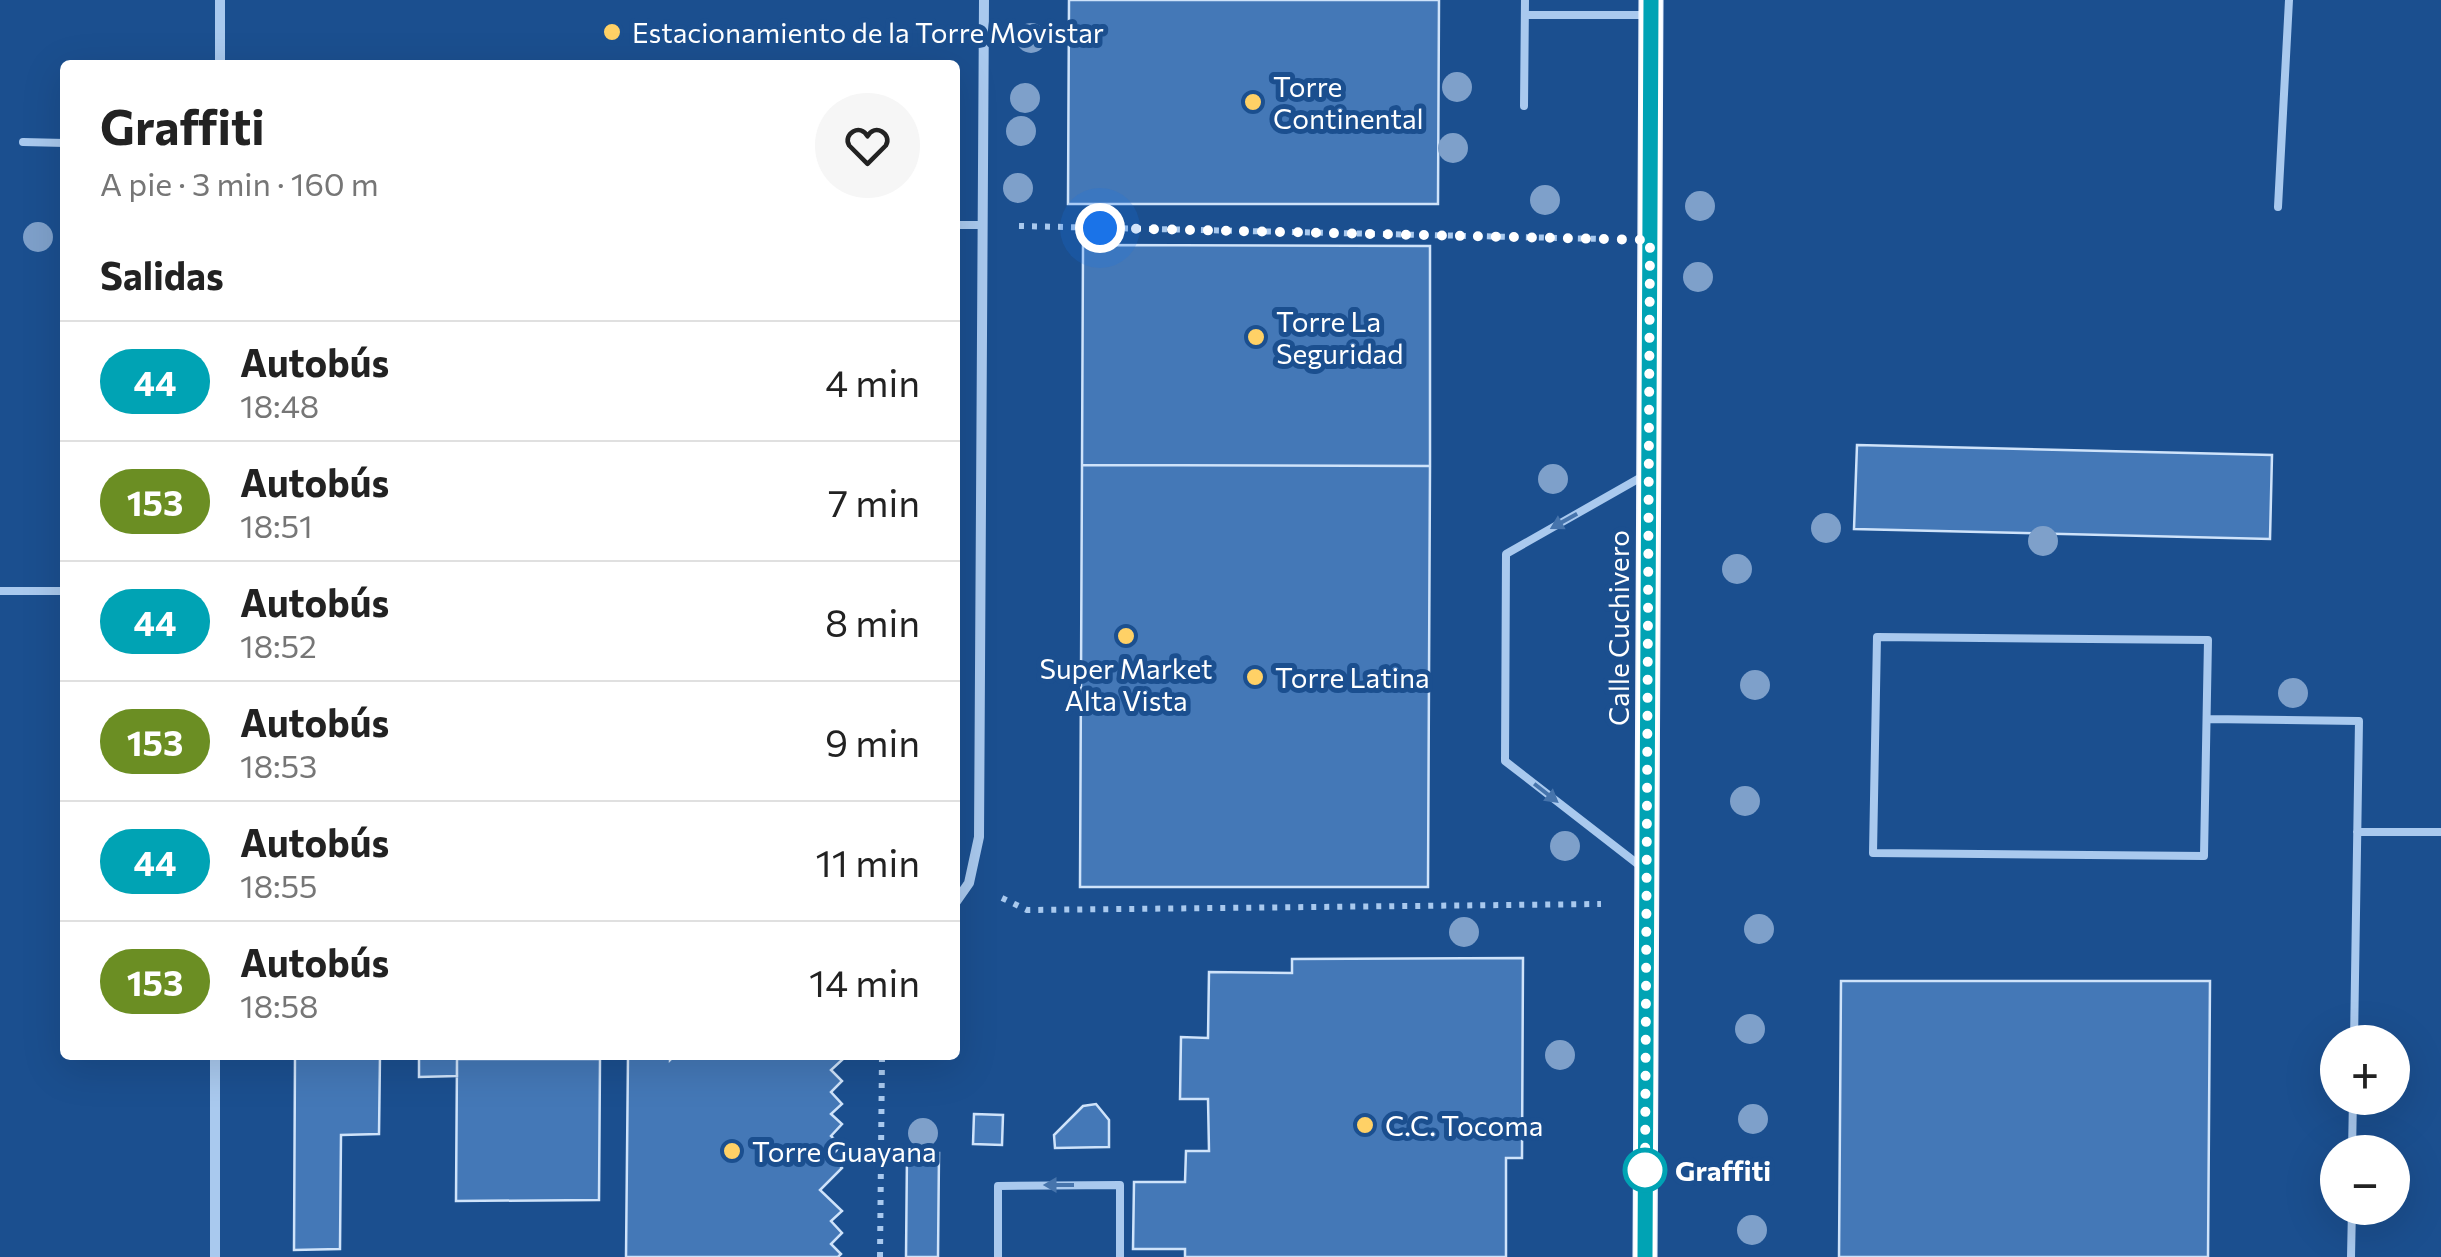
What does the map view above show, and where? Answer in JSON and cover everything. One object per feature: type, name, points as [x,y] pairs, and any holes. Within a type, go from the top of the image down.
[{"type":"main road","name":"Calle Cuchivero","points":[[1645,1257],[1651,8]]},
{"type":"street","points":[[220,0],[220,60]]},
{"type":"street","points":[[960,896],[969,882],[979,837],[984,0]]},
{"type":"street","points":[[214,1257],[216,1060]]},
{"type":"lane","points":[[1524,106],[1525,0]]},
{"type":"lane","points":[[2278,207],[2289,0]]},
{"type":"lane","points":[[1525,16],[1651,8]]},
{"type":"lane","points":[[23,142],[60,143]]},
{"type":"lane","points":[[960,225],[983,225]]},
{"type":"lane","points":[[1647,871],[1506,762],[1506,554],[1649,473]]},
{"type":"lane","points":[[0,592],[60,591]]},
{"type":"lane","points":[[1877,637],[2208,640],[2207,719],[2204,856],[1874,853],[1877,637]]},
{"type":"lane","points":[[2207,719],[2359,721],[2354,1025]]},
{"type":"lane","points":[[2357,832],[2441,832]]},
{"type":"lane","points":[[998,1257],[998,1186],[1120,1185],[1120,1257]]},
{"type":"lane","points":[[2351,1257],[2352,1225]]},
{"type":"path","points":[[983,225],[1650,240]]},
{"type":"path","points":[[969,882],[1027,910],[1646,904]]},
{"type":"path","points":[[880,1257],[882,1060]]},
{"type":"building","name":"Torre Continental","points":[[1069,0],[1439,0],[1438,204],[1068,204]]},
{"type":"building","name":"Torre La Seguridad","points":[[1083,245],[1430,246],[1430,466],[1082,465]]},
{"type":"building","points":[[1857,445],[2272,455],[2270,539],[1854,529]]},
{"type":"building","name":"Torre Latina","points":[[1082,465],[1430,466],[1428,887],[1080,887]]},
{"type":"building","name":"C.C. Tocoma","points":[[1523,958],[1522,1158],[1506,1158],[1506,1257],[1185,1257],[1185,1249],[1133,1249],[1134,1182],[1185,1182],[1186,1151],[1209,1151],[1208,1099],[1180,1099],[1181,1037],[1208,1038],[1209,972],[1292,973],[1292,959]]},
{"type":"building","points":[[1841,981],[2210,981],[2208,1257],[1839,1257]]},
{"type":"building","points":[[295,1060],[380,1060],[379,1134],[341,1135],[340,1249],[294,1250]]},
{"type":"building","points":[[419,1060],[457,1060],[457,1076],[419,1077]]},
{"type":"building","points":[[457,1060],[600,1060],[599,1200],[456,1201]]},
{"type":"building","name":"Torre Guayana","points":[[628,1060],[842,1060],[831,1070],[842,1081],[831,1092],[842,1104],[831,1114],[842,1124],[831,1136],[841,1146],[831,1156],[842,1168],[820,1190],[842,1211],[831,1221],[842,1233],[831,1244],[841,1254],[838,1257],[626,1257]]},
{"type":"building","points":[[1096,1104],[1109,1120],[1109,1147],[1055,1148],[1054,1135],[1083,1106]]},
{"type":"building","points":[[974,1114],[1003,1115],[1002,1145],[973,1144]]},
{"type":"building","points":[[907,1153],[939,1153],[938,1257],[906,1257]]},
{"type":"bus line","name":"44","points":[[1645,1257],[1651,0]]},
{"type":"place","name":"Estacionamiento de la Torre Movistar","points":[[612,32]]},
{"type":"place","name":"Torre Continental","points":[[1253,102]]},
{"type":"place","name":"Torre La Seguridad","points":[[1256,337]]},
{"type":"place","name":"Super Market Alta Vista","points":[[1126,636]]},
{"type":"place","name":"Torre Latina","points":[[1255,677]]},
{"type":"place","name":"C.C. Tocoma","points":[[1365,1125]]},
{"type":"place","name":"Torre Guayana","points":[[732,1151]]},
{"type":"place","name":"Graffiti","points":[[1645,1170]]},
{"type":"route","points":[[1100,228],[1650,240],[1645,1178],[1645,1170]]}]
